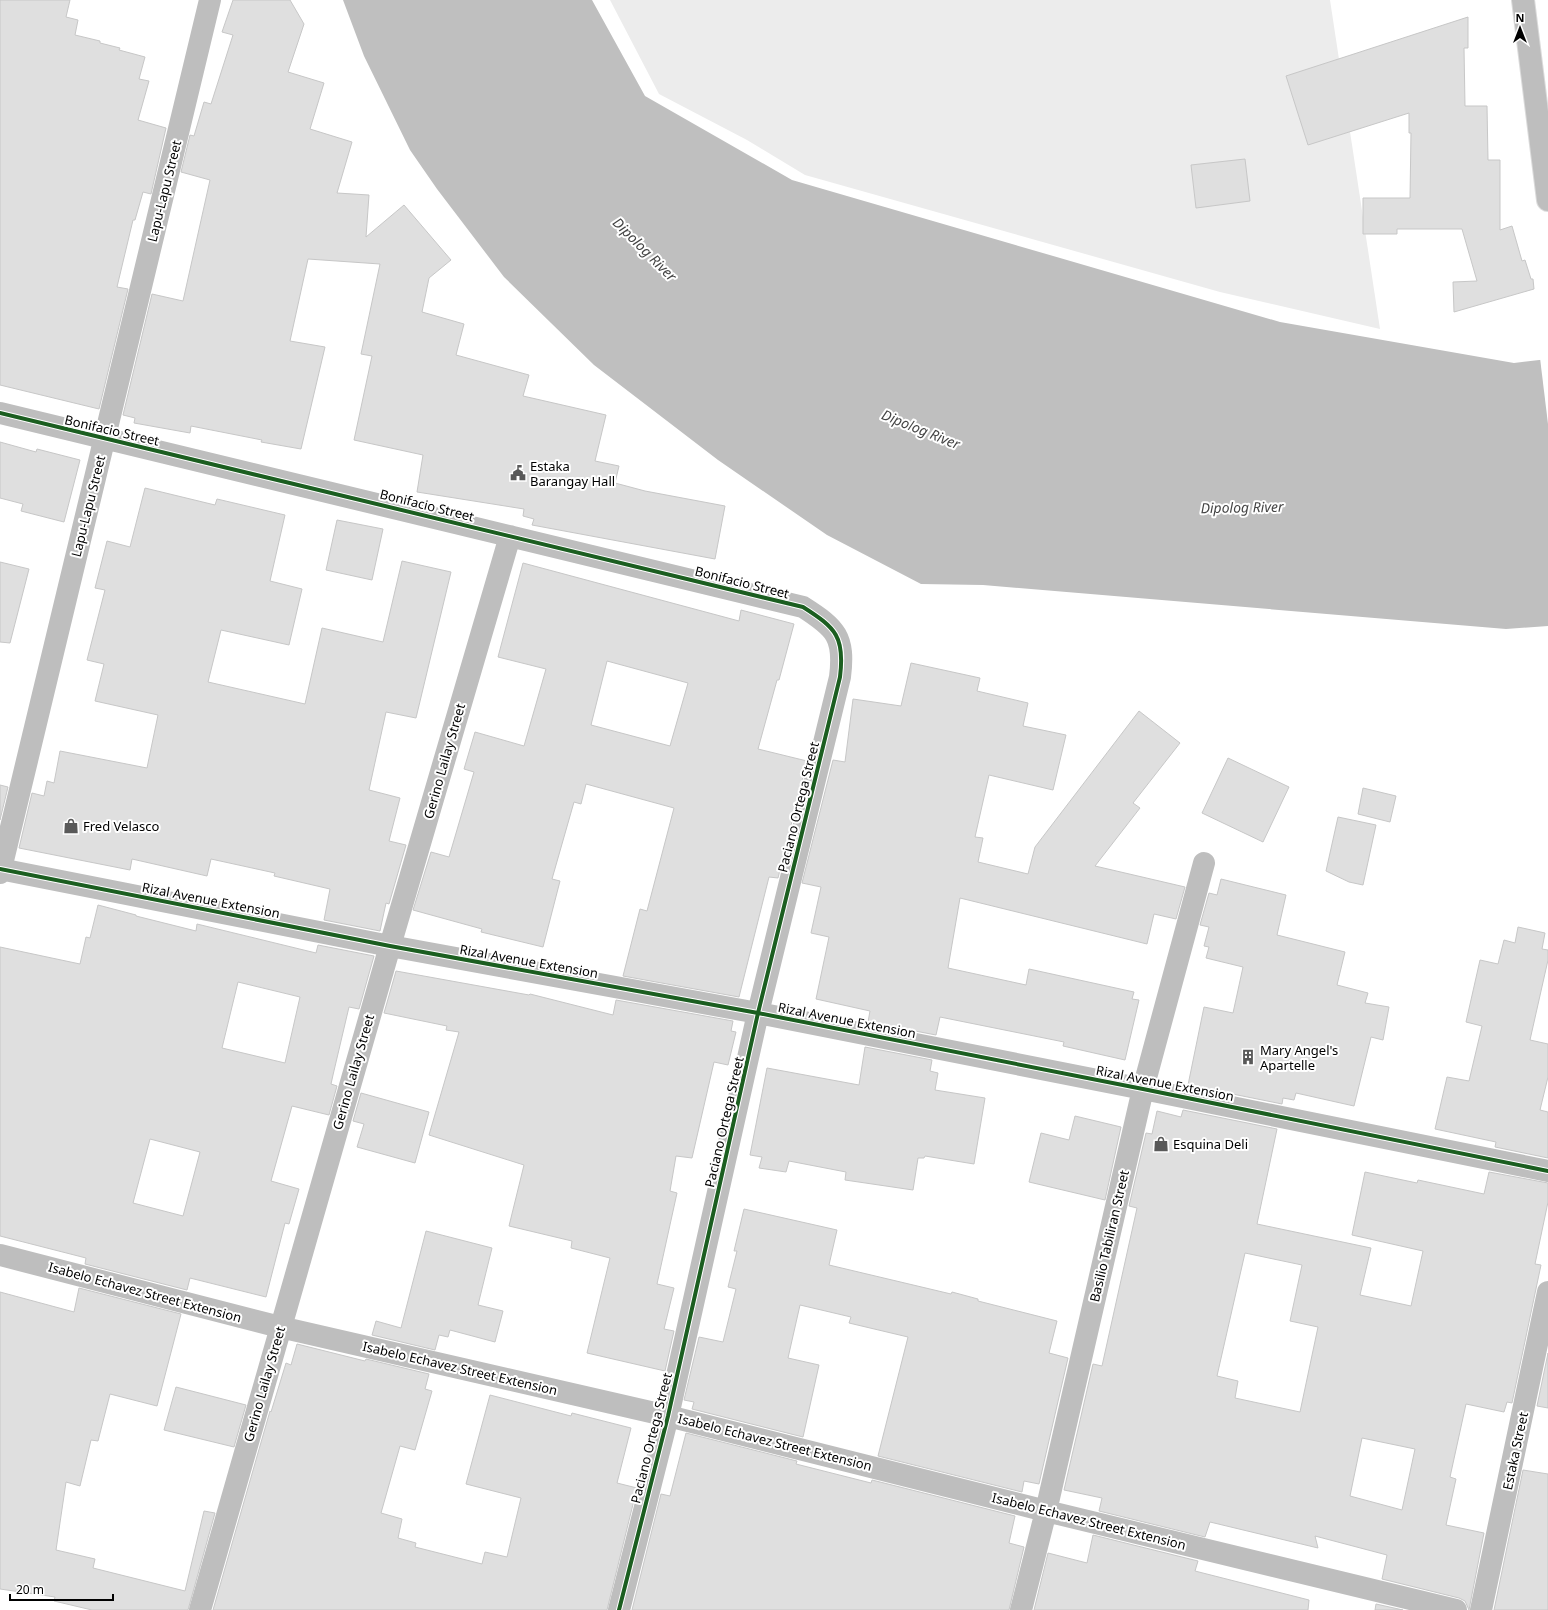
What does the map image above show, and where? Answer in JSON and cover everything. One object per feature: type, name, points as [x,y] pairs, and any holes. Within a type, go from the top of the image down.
[{"type":"main road","name":"Lapu-Lapu Street","points":[[0,870],[210,0]]},
{"type":"main road","points":[[1523,0],[1548,200]]},
{"type":"main road","name":"Bonifacio Street","points":[[0,413],[803,607],[823,620],[839,639]]},
{"type":"main road","name":"Gerino Lailay Street","points":[[200,1610],[280,1327],[510,536]]},
{"type":"main road","name":"Paciano Ortega Street","points":[[619,1610],[668,1416],[758,1013],[840,677],[842,659],[839,639]]},
{"type":"main road","name":"Basilio Tabiliran Street","points":[[1021,1610],[1046,1511],[1143,1088],[1204,863]]},
{"type":"main road","name":"Rizal Avenue Extension","points":[[0,870],[390,946],[758,1013],[1143,1088],[1548,1171]]},
{"type":"main road","name":"Isabelo Echavez Street Extension","points":[[0,1255],[280,1327],[668,1416],[1046,1511],[1456,1610]]},
{"type":"main road","name":"Estaka Street","points":[[1481,1610],[1548,1292]]},
{"type":"shaded area","points":[[610,0],[1330,0],[1380,329],[1220,292],[805,175],[747,140],[659,94]]},
{"type":"water","name":"Dipolog River","points":[[343,0],[592,0],[645,96],[792,180],[1280,322],[1514,363],[1548,359],[1548,626],[1506,629],[983,585],[921,584],[827,535],[718,460],[594,365],[504,277],[437,189],[410,150],[364,56]]},
{"type":"pier","points":[[1548,357],[1548,424],[1540,358]]},
{"type":"building","points":[[0,0],[70,0],[66,17],[78,20],[75,35],[100,41],[100,43],[120,48],[119,50],[145,57],[139,79],[149,81],[138,120],[166,128],[151,194],[143,192],[135,220],[133,220],[117,287],[128,289],[99,409],[0,385]]},
{"type":"building","points":[[233,0],[290,0],[304,24],[288,72],[324,83],[310,129],[352,142],[337,193],[369,195],[366,237],[404,205],[451,260],[429,278],[422,312],[464,324],[456,355],[529,375],[523,396],[606,415],[595,461],[619,466],[615,483],[645,491],[725,506],[715,559],[532,525],[534,519],[523,516],[524,509],[417,492],[423,455],[354,440],[372,356],[361,354],[380,264],[308,259],[290,341],[325,347],[301,449],[261,442],[262,440],[191,426],[190,433],[134,423],[135,418],[123,415],[152,294],[183,301],[210,180],[181,172],[190,135],[194,136],[204,102],[211,104],[233,35],[222,32]]},
{"type":"building","points":[[1468,17],[1468,48],[1464,48],[1465,106],[1487,106],[1488,160],[1500,160],[1500,230],[1512,226],[1522,261],[1525,260],[1531,279],[1533,279],[1534,289],[1454,312],[1453,282],[1477,281],[1462,229],[1397,229],[1397,234],[1363,234],[1363,198],[1410,198],[1411,133],[1409,133],[1409,113],[1308,145],[1286,76]]},
{"type":"building","points":[[1245,159],[1250,201],[1196,208],[1191,165]]},
{"type":"building","points":[[0,442],[36,452],[37,449],[80,460],[64,522],[21,511],[23,504],[0,498]]},
{"type":"building","points":[[145,488],[215,505],[217,499],[285,515],[270,581],[302,589],[289,645],[221,630],[208,682],[305,704],[322,628],[383,642],[402,561],[451,572],[416,718],[386,712],[369,790],[400,798],[389,841],[406,845],[389,904],[386,903],[380,931],[324,920],[330,889],[274,876],[275,873],[211,859],[207,876],[132,859],[130,870],[19,848],[32,793],[44,796],[47,781],[54,783],[60,751],[147,768],[158,715],[95,701],[104,664],[87,660],[105,590],[95,588],[107,541],[130,547]]},
{"type":"building","points":[[337,520],[383,529],[372,580],[326,570]]},
{"type":"building","points":[[0,562],[29,569],[10,643],[0,642]]},
{"type":"building","points":[[523,563],[739,621],[741,610],[794,624],[758,749],[807,761],[778,878],[769,877],[739,997],[623,976],[640,909],[647,911],[674,808],[586,784],[581,804],[574,802],[552,879],[560,881],[543,947],[481,932],[482,929],[413,910],[431,852],[449,857],[474,772],[464,769],[475,732],[524,746],[546,669],[498,657]],"holes":[[[607,661],[688,683],[670,746],[591,725]]]},
{"type":"building","points":[[911,663],[980,678],[977,691],[1028,703],[1023,726],[1066,735],[1053,790],[989,775],[975,837],[983,838],[978,862],[1028,874],[1035,847],[1139,711],[1180,743],[1133,803],[1140,808],[1095,866],[1185,887],[1176,919],[1154,914],[1147,944],[960,898],[948,968],[1026,985],[1029,969],[1134,992],[1132,999],[1139,1000],[1125,1060],[1063,1046],[1064,1042],[940,1017],[936,1035],[868,1022],[870,1011],[816,999],[829,937],[811,933],[821,887],[802,883],[833,760],[845,762],[853,699],[901,706]]},
{"type":"building","points":[[1228,758],[1289,787],[1263,842],[1202,813]]},
{"type":"building","points":[[0,785],[8,787],[0,820]]},
{"type":"building","points":[[1363,788],[1396,796],[1390,822],[1358,814]]},
{"type":"building","points":[[1338,817],[1376,825],[1363,885],[1349,882],[1326,871]]},
{"type":"building","points":[[1221,879],[1286,895],[1277,935],[1345,952],[1337,985],[1368,993],[1365,1003],[1389,1007],[1383,1040],[1371,1037],[1354,1106],[1296,1093],[1294,1100],[1283,1098],[1282,1104],[1188,1085],[1204,1007],[1233,1013],[1243,967],[1206,958],[1209,947],[1204,946],[1209,927],[1200,925],[1209,893],[1217,895]]},
{"type":"building","points":[[98,905],[196,931],[197,924],[316,953],[318,945],[374,956],[359,1009],[349,1007],[331,1084],[337,1086],[329,1115],[292,1106],[271,1181],[299,1189],[289,1224],[285,1223],[266,1297],[190,1278],[187,1290],[85,1264],[86,1258],[0,1236],[0,947],[80,964],[86,937],[90,938]],"holes":[[[238,982],[300,997],[285,1063],[222,1048]],[[150,1139],[200,1152],[183,1216],[133,1203]]]},
{"type":"building","points":[[1518,927],[1545,933],[1542,949],[1548,950],[1548,960],[1530,1040],[1548,1044],[1548,1077],[1540,1110],[1548,1112],[1548,1158],[1495,1147],[1496,1142],[1435,1129],[1447,1077],[1469,1081],[1482,1026],[1466,1022],[1480,960],[1498,964],[1504,940],[1515,943]]},
{"type":"building","points":[[396,971],[530,994],[613,1015],[616,1000],[733,1021],[731,1031],[736,1032],[728,1065],[714,1062],[692,1158],[676,1156],[670,1191],[677,1193],[657,1284],[674,1288],[664,1329],[674,1331],[665,1371],[587,1353],[610,1258],[571,1248],[572,1241],[509,1226],[524,1165],[429,1135],[459,1032],[446,1030],[447,1026],[384,1013]]},
{"type":"building","points":[[865,1047],[932,1060],[930,1071],[938,1073],[935,1090],[985,1098],[974,1164],[925,1156],[924,1158],[918,1158],[913,1190],[845,1180],[846,1172],[789,1161],[786,1172],[759,1168],[762,1157],[750,1155],[767,1068],[859,1085]]},
{"type":"building","points":[[361,1093],[429,1112],[415,1163],[357,1147],[364,1124],[353,1121]]},
{"type":"building","points":[[1183,1110],[1277,1129],[1257,1224],[1371,1248],[1360,1295],[1411,1306],[1423,1251],[1352,1235],[1365,1172],[1417,1183],[1418,1180],[1484,1194],[1489,1172],[1548,1183],[1548,1202],[1535,1264],[1541,1265],[1512,1403],[1507,1402],[1504,1412],[1466,1404],[1450,1477],[1456,1479],[1446,1525],[1484,1533],[1469,1610],[1465,1601],[1459,1598],[1382,1579],[1387,1555],[1315,1536],[1318,1548],[1210,1522],[1205,1537],[1099,1511],[1102,1498],[1064,1490],[1093,1364],[1102,1366],[1137,1208],[1129,1206],[1146,1133],[1152,1134],[1157,1111],[1181,1117]],"holes":[[[1245,1253],[1302,1265],[1290,1321],[1318,1327],[1300,1412],[1235,1398],[1238,1381],[1217,1376]],[[1362,1438],[1415,1449],[1402,1510],[1350,1496]]]},
{"type":"building","points":[[1075,1116],[1121,1127],[1105,1200],[1029,1182],[1041,1133],[1069,1140]]},
{"type":"building","points":[[744,1209],[837,1230],[829,1265],[951,1294],[952,1292],[978,1299],[978,1301],[1057,1321],[1049,1353],[1068,1358],[1039,1484],[1024,1481],[1022,1492],[878,1456],[908,1337],[849,1323],[851,1317],[800,1305],[788,1358],[819,1365],[803,1437],[692,1409],[694,1402],[684,1400],[699,1337],[723,1342],[736,1289],[728,1287],[737,1251],[734,1251]]},
{"type":"building","points":[[426,1231],[492,1248],[478,1305],[503,1311],[495,1342],[450,1330],[448,1337],[439,1335],[435,1350],[372,1335],[376,1321],[401,1328]]},
{"type":"building","points":[[79,1288],[181,1314],[157,1406],[110,1394],[98,1441],[91,1440],[80,1486],[66,1482],[56,1550],[95,1559],[93,1568],[185,1591],[204,1511],[215,1513],[188,1610],[92,1610],[54,1601],[55,1597],[0,1589],[0,1292],[74,1312]]},
{"type":"building","points":[[297,1344],[365,1361],[366,1359],[429,1374],[425,1389],[432,1391],[415,1450],[400,1446],[381,1513],[402,1519],[398,1538],[416,1543],[415,1547],[482,1564],[485,1552],[507,1557],[521,1498],[466,1484],[490,1395],[571,1416],[572,1413],[631,1428],[617,1483],[637,1488],[607,1610],[213,1610],[270,1411],[271,1412],[286,1363],[291,1365]]},
{"type":"building","points":[[1548,1353],[1548,1408],[1537,1406]]},
{"type":"building","points":[[176,1387],[246,1405],[234,1447],[164,1430]]},
{"type":"building","points":[[686,1433],[797,1461],[796,1464],[871,1483],[872,1480],[1015,1516],[1009,1543],[1024,1547],[1009,1610],[632,1610],[661,1494],[670,1496]]},
{"type":"building","points":[[1523,1470],[1548,1474],[1548,1610],[1494,1610]]},
{"type":"building","points":[[1093,1535],[1198,1561],[1195,1571],[1309,1600],[1308,1610],[1034,1610],[1048,1553],[1087,1563]]},
{"type":"building","points":[[1376,1604],[1403,1610],[1375,1610]]},
{"type":"cycle path","points":[[0,413],[803,607],[823,621],[836,635],[841,652],[840,677],[758,1013],[668,1416],[619,1610]]},
{"type":"cycle path","points":[[0,869],[390,946],[758,1013],[1548,1171]]},
{"type":"place","name":"Estaka Barangay Hall","points":[[518,473]]},
{"type":"place","name":"Fred Velasco","points":[[71,826]]},
{"type":"place","name":"Mary Angel's Apartelle","points":[[1248,1057]]},
{"type":"place","name":"Esquina Deli","points":[[1161,1144]]}]
